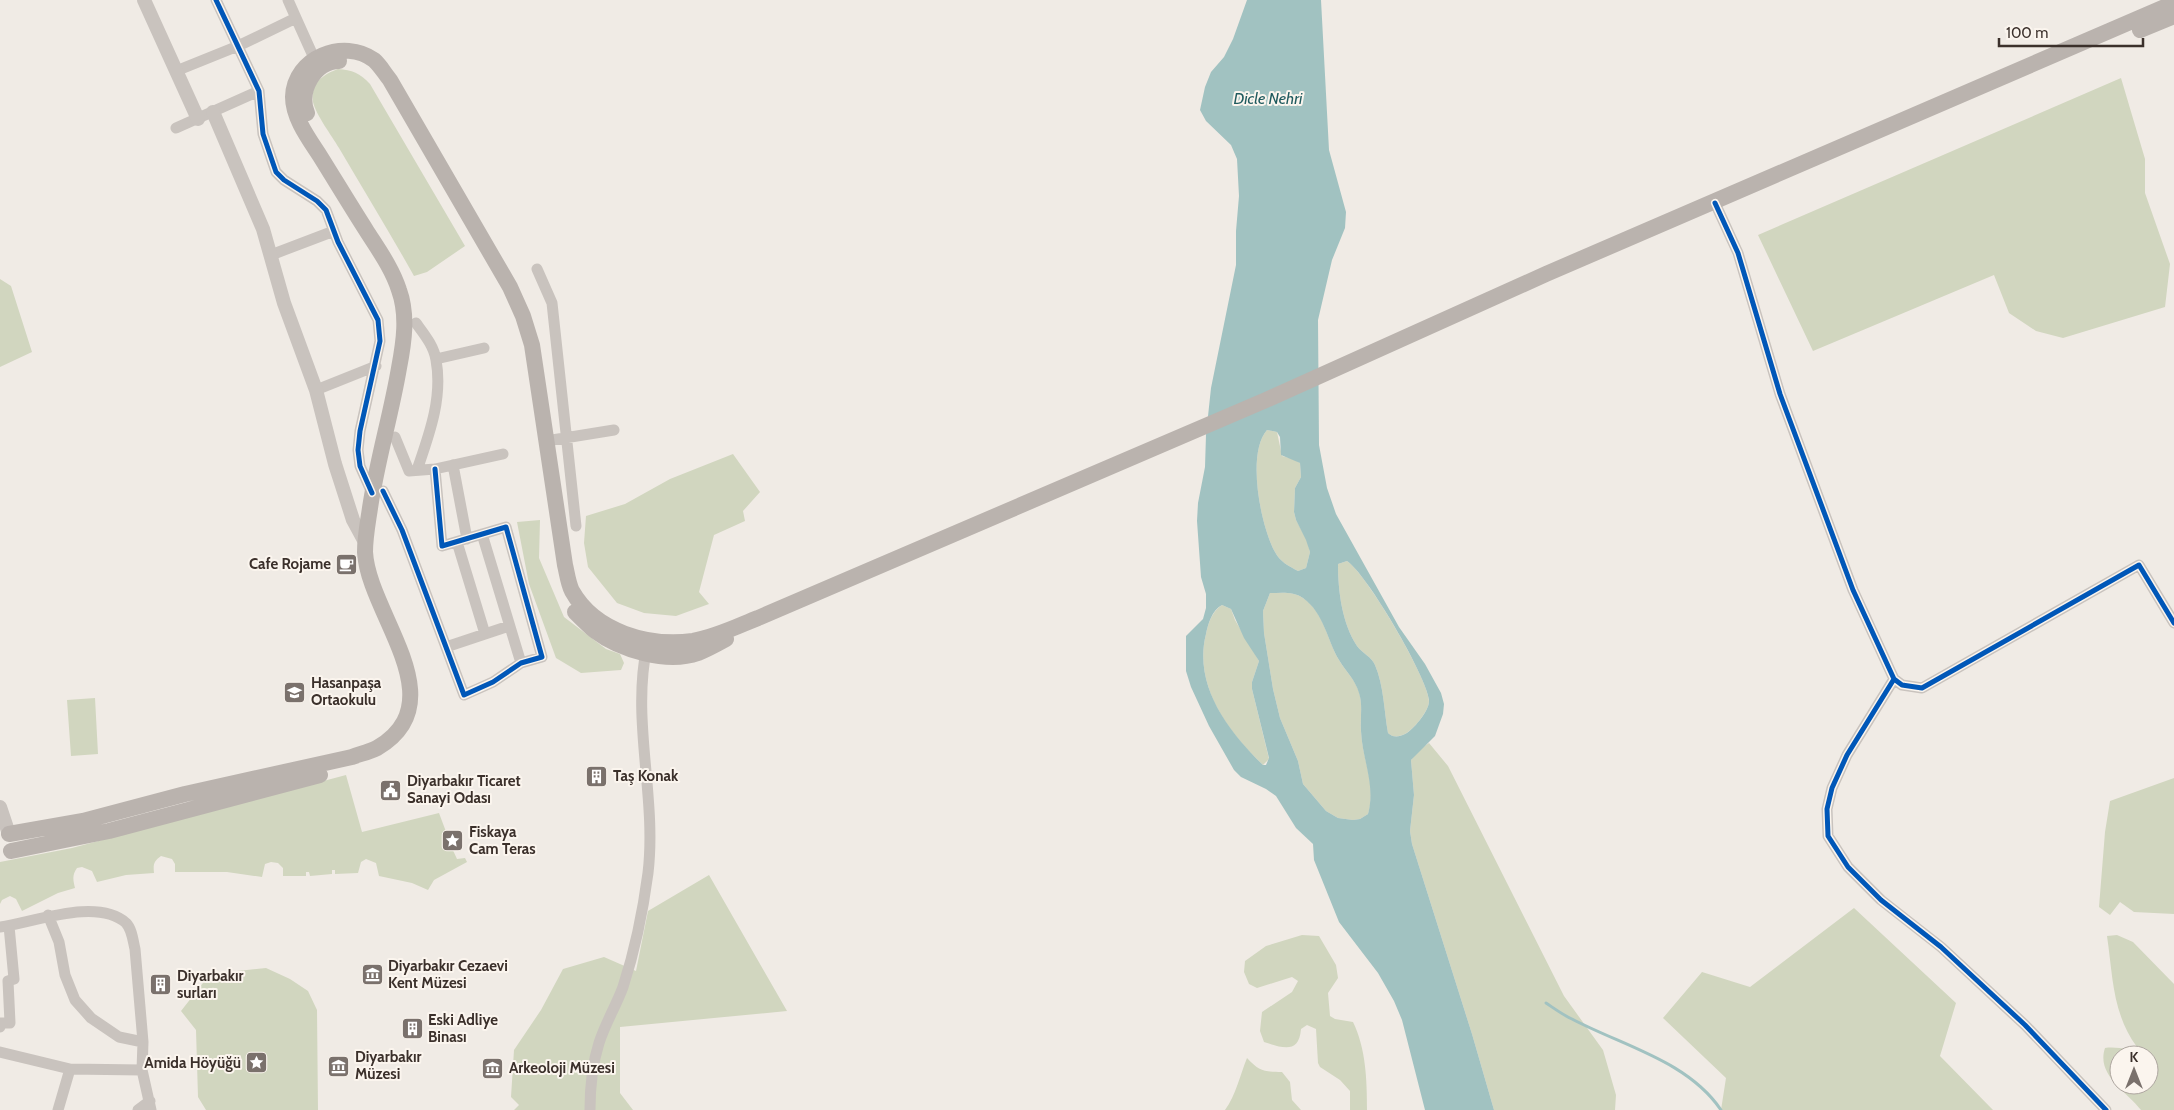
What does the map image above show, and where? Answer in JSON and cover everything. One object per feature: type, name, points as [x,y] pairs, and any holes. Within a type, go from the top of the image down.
[{"type":"main road","points":[[1717,208],[2174,3]]},
{"type":"main road","points":[[5,833],[83,821],[194,792],[352,758],[376,748],[390,738],[402,724],[411,704],[411,684],[404,659],[369,575],[366,544],[378,492],[404,340],[404,312],[400,291],[386,263],[312,144],[296,114],[293,100],[294,82],[300,71],[314,58],[335,52],[355,52],[374,60],[390,80],[491,254],[520,308],[532,345],[565,565],[572,590],[604,624],[633,637],[647,647],[673,656],[697,654],[834,589],[1266,400],[2174,16]]},
{"type":"main road","points":[[6,853],[109,830],[349,768],[396,748],[411,729],[419,709],[421,692],[419,672],[412,650],[376,564],[378,492],[395,437],[413,352],[416,322],[414,302],[398,260],[315,130],[306,109],[304,94],[310,77],[321,67],[335,61],[352,61],[366,67],[378,79],[420,153],[483,256],[514,318],[523,356],[554,561],[563,591],[575,612],[595,631],[628,648],[647,647]]},
{"type":"main road","points":[[5,833],[14,840],[6,853]]},
{"type":"street","points":[[144,0],[198,119]]},
{"type":"street","points":[[216,0],[259,91],[263,134],[276,172],[284,180],[317,201],[326,210],[334,231],[378,320],[380,342],[364,413],[358,450],[360,466],[402,530],[464,695],[493,682],[521,663],[542,656],[506,527],[442,546],[435,469]]},
{"type":"street","points":[[288,0],[314,58]]},
{"type":"street","points":[[176,71],[238,46],[296,18]]},
{"type":"street","points":[[176,128],[259,91]]},
{"type":"street","points":[[213,112],[264,229],[284,303],[316,390],[338,474],[354,520],[366,544]]},
{"type":"street","points":[[1717,208],[1738,254],[1780,394],[1854,590],[1894,679],[1902,685],[1922,688],[2139,565],[2174,623]]},
{"type":"street","points":[[271,255],[334,231]]},
{"type":"street","points":[[537,269],[552,304],[576,526]]},
{"type":"street","points":[[416,322],[427,338],[436,359],[436,411],[417,470]]},
{"type":"street","points":[[436,359],[484,348]]},
{"type":"street","points":[[316,390],[376,366]]},
{"type":"street","points":[[546,441],[614,430]]},
{"type":"street","points":[[395,437],[409,471],[435,469],[503,454]]},
{"type":"street","points":[[453,465],[462,540],[485,634]]},
{"type":"street","points":[[482,534],[521,663]]},
{"type":"street","points":[[446,646],[509,626]]},
{"type":"street","points":[[590,1110],[590,1085],[599,1042],[622,988],[640,925],[648,871],[650,815],[643,731],[647,647]]},
{"type":"street","points":[[1894,679],[1847,755],[1832,788],[1827,809],[1828,836],[1848,866],[1881,900],[1941,947],[2025,1025],[2106,1110]]},
{"type":"street","points":[[0,807],[5,833]]},
{"type":"street","points":[[0,1027],[1,1023],[10,1023],[8,981],[14,979],[4,926],[48,915],[87,912],[112,916],[126,924],[132,935],[143,1042],[142,1070],[151,1106],[138,1110]]},
{"type":"street","points":[[48,915],[59,942],[65,975],[75,1000],[91,1018],[119,1037],[143,1042]]},
{"type":"street","points":[[0,1052],[70,1069],[142,1070]]},
{"type":"street","points":[[58,1110],[70,1069]]},
{"type":"green space","points":[[338,69],[356,73],[370,84],[465,246],[427,272],[414,276],[315,107],[313,96],[316,85],[327,74]]},
{"type":"green space","points":[[2121,78],[2145,159],[2145,193],[2170,264],[2165,307],[2063,338],[2036,331],[2009,313],[1994,275],[1813,351],[1758,235]]},
{"type":"green space","points":[[0,279],[11,286],[32,352],[0,367]]},
{"type":"green space","points":[[1267,430],[1277,432],[1282,456],[1300,463],[1301,477],[1295,488],[1294,512],[1296,520],[1307,540],[1310,552],[1306,568],[1298,571],[1285,563],[1277,555],[1270,541],[1261,509],[1258,491],[1257,456],[1261,441]]},
{"type":"green space","points":[[733,454],[760,492],[743,511],[745,521],[714,535],[699,592],[709,604],[676,616],[644,613],[617,603],[588,567],[584,543],[586,516],[625,504],[670,479]]},
{"type":"green space","points":[[540,520],[539,558],[564,617],[606,649],[620,654],[624,663],[621,670],[581,673],[556,658],[529,584],[517,522]]},
{"type":"green space","points":[[1347,561],[1368,585],[1381,605],[1408,651],[1426,689],[1429,701],[1426,710],[1412,729],[1400,736],[1388,733],[1382,690],[1375,665],[1357,646],[1344,617],[1340,596],[1338,564]]},
{"type":"green space","points":[[1270,593],[1295,594],[1310,604],[1320,618],[1339,660],[1353,679],[1359,692],[1362,741],[1371,793],[1368,814],[1360,819],[1338,818],[1326,811],[1303,784],[1298,761],[1280,718],[1273,689],[1264,633],[1263,611]]},
{"type":"green space","points":[[1222,605],[1231,609],[1235,620],[1259,661],[1252,682],[1252,689],[1269,759],[1263,765],[1226,722],[1216,706],[1204,671],[1203,653],[1209,622],[1213,614]]},
{"type":"green space","points":[[95,698],[98,754],[71,756],[67,700]]},
{"type":"green space","points":[[1429,743],[1448,766],[1564,996],[1603,1050],[1616,1095],[1615,1110],[1494,1110],[1412,844],[1410,831],[1414,795],[1411,760],[1420,749]]},
{"type":"green space","points":[[346,775],[362,832],[439,813],[448,837],[457,835],[460,843],[451,846],[457,859],[465,858],[467,862],[434,880],[428,890],[412,883],[379,876],[376,863],[366,859],[361,862],[358,873],[335,874],[335,870],[332,870],[332,874],[310,876],[309,872],[306,872],[306,876],[283,876],[283,868],[278,863],[271,862],[265,864],[262,877],[227,872],[175,872],[175,864],[172,859],[161,856],[155,863],[154,873],[126,875],[97,882],[92,871],[82,867],[77,868],[73,878],[75,888],[58,893],[22,911],[16,899],[10,896],[2,900],[0,904],[0,862],[72,848]]},
{"type":"green space","points":[[2174,778],[2174,914],[2134,912],[2120,902],[2110,915],[2099,907],[2105,832],[2110,801]]},
{"type":"green space","points":[[709,875],[787,1011],[620,1027],[620,1093],[633,1110],[514,1110],[519,1105],[511,1097],[514,1050],[541,1010],[563,969],[604,957],[636,971],[648,911]]},
{"type":"green space","points":[[1854,908],[1956,1003],[1940,1056],[1993,1110],[1721,1110],[1726,1078],[1663,1018],[1702,972],[1750,987]]},
{"type":"green space","points":[[1302,935],[1319,936],[1336,965],[1338,978],[1328,993],[1330,1016],[1335,1019],[1353,1022],[1357,1032],[1365,1065],[1367,1110],[1350,1110],[1350,1091],[1340,1080],[1320,1067],[1318,1063],[1316,1029],[1307,1025],[1301,1029],[1297,1042],[1289,1047],[1264,1042],[1260,1031],[1262,1012],[1292,992],[1298,981],[1292,977],[1257,988],[1249,984],[1244,972],[1245,961],[1266,946]]},
{"type":"green space","points":[[2117,935],[2133,942],[2174,984],[2174,1110],[2141,1110],[2127,1095],[2159,1095],[2159,1045],[2136,1045],[2118,1007],[2107,936]]},
{"type":"green space","name":"Amida Höyüğü","points":[[266,968],[290,979],[308,991],[317,1010],[318,1110],[206,1110],[198,1097],[196,1030],[181,1011],[210,974]]},
{"type":"green space","points":[[2105,1048],[2109,1048],[2109,1075],[2103,1058]]},
{"type":"green space","points":[[1247,1058],[1262,1070],[1282,1072],[1290,1082],[1292,1100],[1301,1110],[1225,1110],[1235,1091]]},
{"type":"water","name":"Dicle Nehri","points":[[1247,0],[1321,0],[1329,150],[1346,212],[1345,228],[1332,260],[1318,320],[1319,445],[1327,488],[1336,514],[1399,627],[1425,664],[1441,693],[1444,704],[1443,714],[1435,736],[1411,760],[1414,795],[1410,831],[1412,844],[1494,1110],[1425,1110],[1402,1020],[1394,1001],[1378,973],[1339,922],[1314,860],[1313,844],[1296,828],[1276,796],[1241,777],[1234,770],[1209,726],[1191,687],[1186,671],[1186,636],[1203,619],[1206,608],[1206,594],[1201,577],[1197,521],[1198,503],[1205,467],[1211,388],[1236,265],[1239,196],[1237,159],[1231,145],[1206,121],[1200,110],[1205,87],[1211,72],[1224,57],[1233,39]],"holes":[[[1267,430],[1277,432],[1280,437],[1281,455],[1300,463],[1301,477],[1295,488],[1294,512],[1310,552],[1306,568],[1298,571],[1279,558],[1265,526],[1258,491],[1257,473],[1257,456],[1261,441]],[[1347,561],[1368,585],[1395,627],[1426,688],[1429,700],[1427,709],[1416,724],[1403,735],[1394,736],[1388,733],[1382,690],[1375,665],[1357,646],[1344,617],[1340,596],[1338,564]],[[1270,593],[1291,593],[1303,598],[1316,611],[1339,660],[1357,688],[1361,702],[1362,741],[1370,782],[1368,814],[1360,819],[1338,818],[1326,811],[1303,784],[1298,761],[1280,718],[1273,689],[1264,633],[1263,611]],[[1222,605],[1231,609],[1244,638],[1259,661],[1252,682],[1252,689],[1269,758],[1266,765],[1263,765],[1250,752],[1226,722],[1216,706],[1209,689],[1204,671],[1203,653],[1209,622]]]},
{"type":"waterway","points":[[1546,1003],[1592,1029],[1673,1067],[1707,1093],[1721,1110]]},
{"type":"cycle path","points":[[216,0],[259,91],[263,134],[276,172],[284,180],[317,201],[326,210],[338,242],[378,320],[380,341],[360,431],[358,450],[360,466],[372,493]]},
{"type":"cycle path","points":[[1715,203],[1738,253],[1780,394],[1853,590],[1894,679],[1902,685],[1922,688],[2139,565],[2174,623]]},
{"type":"cycle path","points":[[383,491],[402,530],[464,695],[493,682],[521,663],[542,657],[506,527],[442,546],[435,469]]},
{"type":"cycle path","points":[[1894,679],[1847,755],[1832,788],[1827,809],[1828,836],[1848,867],[1881,900],[1941,947],[2025,1025],[2106,1110]]},
{"type":"place","name":"Cafe Rojame","points":[[347,564]]},
{"type":"place","name":"Hasanpaşa Ortaokulu","points":[[295,692]]},
{"type":"place","name":"Taş Konak","points":[[597,776]]},
{"type":"place","name":"Diyarbakır Ticaret Sanayi Odası","points":[[391,790]]},
{"type":"place","name":"Fiskaya Cam Teras","points":[[453,841]]},
{"type":"place","name":"Diyarbakır Cezaevi Kent Müzesi","points":[[372,975]]},
{"type":"place","name":"Diyarbakır surları","points":[[161,985]]},
{"type":"place","name":"Eski Adliye Binası","points":[[412,1029]]},
{"type":"place","name":"Amida Höyüğü","points":[[257,1063]]},
{"type":"place","name":"Diyarbakır Müzesi","points":[[339,1066]]},
{"type":"place","name":"Arkeoloji Müzesi","points":[[493,1068]]}]
